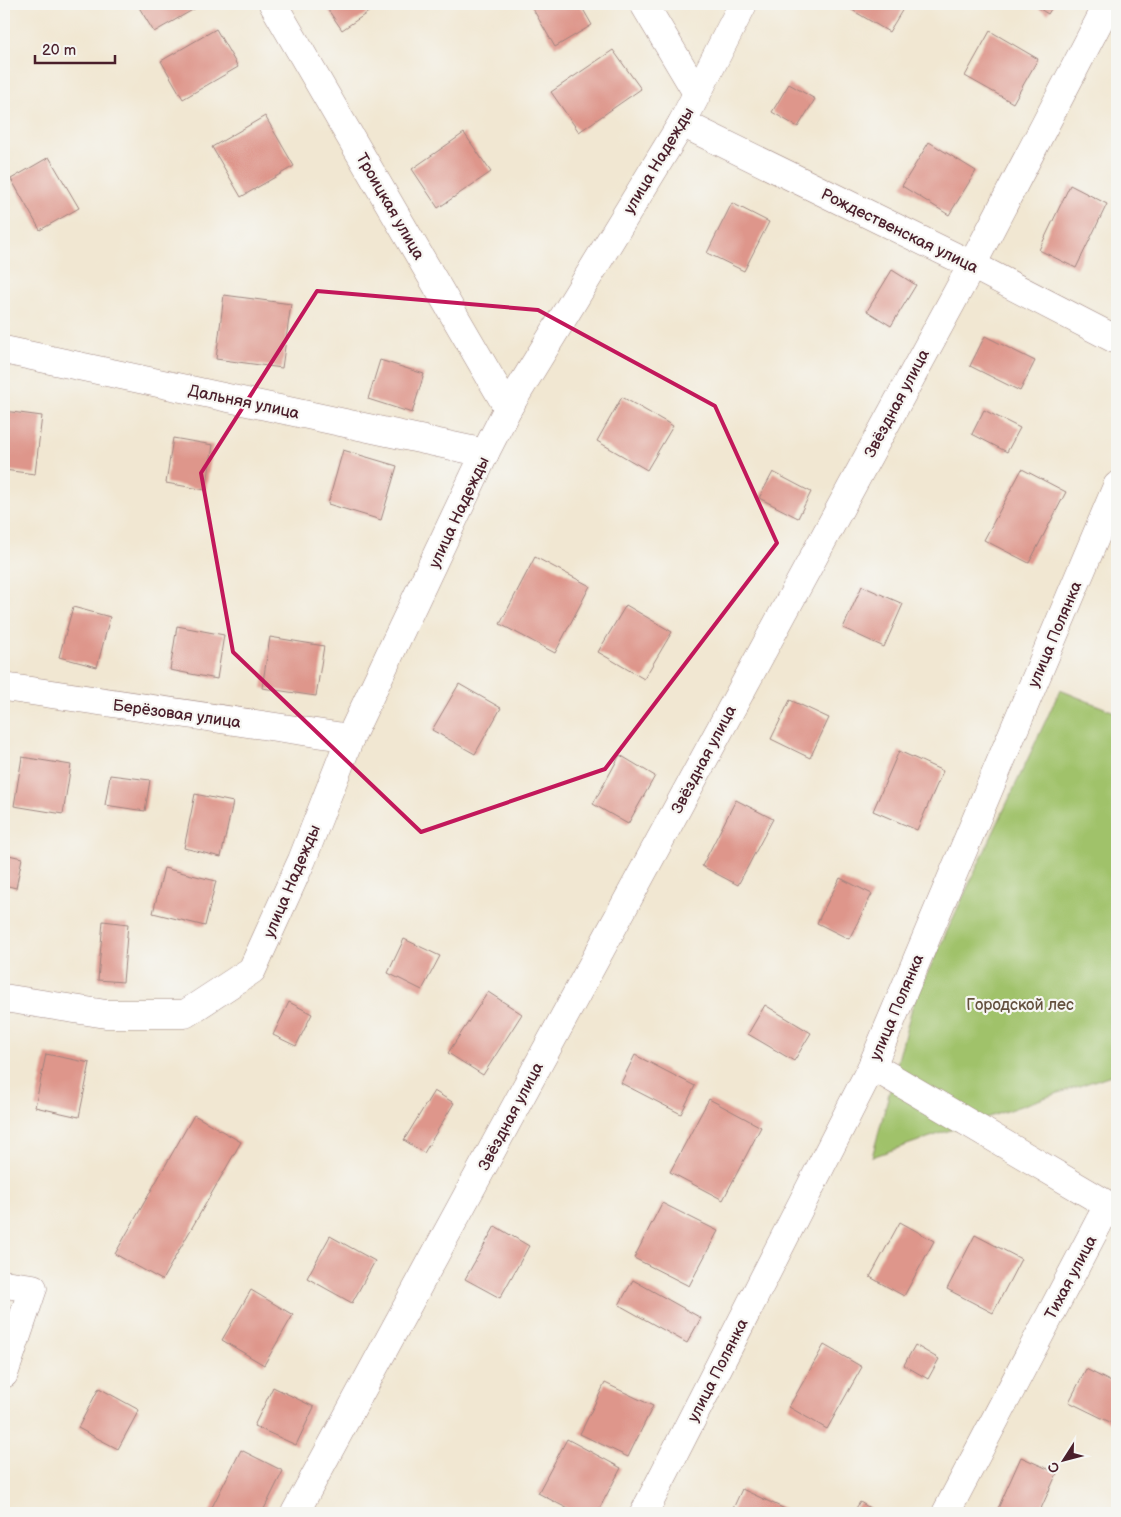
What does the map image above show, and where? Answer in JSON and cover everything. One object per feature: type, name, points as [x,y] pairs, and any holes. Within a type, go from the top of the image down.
[{"type":"street","name":"Троицкая улица","points":[[273,4],[508,408]]},
{"type":"street","points":[[644,4],[697,93]]},
{"type":"street","name":"улица Надежды","points":[[4,998],[106,1014],[185,1014],[252,970],[302,860],[350,738],[485,453],[508,408],[682,123],[743,4]]},
{"type":"street","name":"Звёздная улица","points":[[294,1513],[972,265],[1108,4]]},
{"type":"street","name":"Рождественская улица","points":[[682,123],[972,265],[1117,340]]},
{"type":"street","name":"Дальняя улица","points":[[4,350],[485,453]]},
{"type":"street","name":"улица Полянка","points":[[644,1513],[872,1066],[1117,486]]},
{"type":"street","name":"Берёзовая улица","points":[[4,688],[350,738]]},
{"type":"street","name":"Тихая улица","points":[[872,1066],[1108,1205],[946,1513]]},
{"type":"street","points":[[4,1284],[33,1288],[4,1374]]},
{"type":"highlighted area","points":[[317,291],[538,310],[715,406],[777,543],[605,769],[421,832],[233,652],[201,473]]},
{"type":"green space","name":"Городской лес","points":[[1060,690],[1117,713],[1117,1073],[872,1157],[913,1004]]},
{"type":"building","points":[[137,4],[203,4],[154,32]]},
{"type":"building","points":[[324,4],[370,4],[373,9],[342,30]]},
{"type":"building","points":[[530,4],[580,4],[592,25],[555,47]]},
{"type":"building","points":[[842,4],[906,4],[889,32]]},
{"type":"building","points":[[1032,4],[1054,4],[1048,14]]},
{"type":"building","points":[[216,29],[238,67],[183,99],[161,61]]},
{"type":"building","points":[[990,31],[1038,59],[1013,103],[965,76]]},
{"type":"building","points":[[613,50],[641,89],[579,132],[551,92]]},
{"type":"building","points":[[789,84],[815,99],[798,127],[772,112]]},
{"type":"building","points":[[265,116],[294,166],[241,197],[212,147]]},
{"type":"building","points":[[464,133],[491,172],[438,208],[412,169]]},
{"type":"building","points":[[929,142],[976,171],[949,215],[902,186]]},
{"type":"building","points":[[49,157],[79,208],[40,230],[11,179]]},
{"type":"building","points":[[1070,185],[1107,204],[1076,268],[1039,250]]},
{"type":"building","points":[[732,203],[769,222],[744,271],[707,253]]},
{"type":"building","points":[[892,270],[916,285],[891,326],[867,311]]},
{"type":"building","points":[[224,295],[291,304],[282,368],[216,359]]},
{"type":"building","points":[[985,336],[1035,361],[1020,391],[970,366]]},
{"type":"building","points":[[380,360],[424,374],[412,413],[368,399]]},
{"type":"building","points":[[622,397],[673,426],[647,470],[597,441]]},
{"type":"building","points":[[984,410],[1020,428],[1007,452],[972,434]]},
{"type":"building","points":[[4,411],[42,416],[35,474],[4,470]]},
{"type":"building","points":[[173,438],[213,445],[206,490],[166,483]]},
{"type":"building","points":[[343,450],[397,466],[381,520],[328,504]]},
{"type":"building","points":[[1022,469],[1066,492],[1029,563],[984,540]]},
{"type":"building","points":[[773,472],[811,492],[798,518],[759,498]]},
{"type":"building","points":[[535,557],[590,586],[555,653],[500,624]]},
{"type":"building","points":[[862,586],[903,604],[884,647],[843,628]]},
{"type":"building","points":[[626,605],[672,632],[644,679],[598,652]]},
{"type":"building","points":[[73,607],[110,617],[97,667],[59,657]]},
{"type":"building","points":[[177,626],[224,635],[217,679],[170,670]]},
{"type":"building","points":[[270,637],[324,646],[316,696],[262,688]]},
{"type":"building","points":[[459,684],[501,708],[475,754],[432,730]]},
{"type":"building","points":[[790,700],[829,718],[810,758],[771,739]]},
{"type":"building","points":[[899,751],[943,771],[917,830],[873,811]]},
{"type":"building","points":[[620,755],[655,776],[628,824],[593,804]]},
{"type":"building","points":[[22,757],[71,765],[63,814],[14,806]]},
{"type":"building","points":[[110,775],[150,780],[145,811],[105,805]]},
{"type":"building","points":[[195,794],[233,802],[221,857],[184,848]]},
{"type":"building","points":[[736,800],[773,819],[738,885],[702,866]]},
{"type":"building","points":[[4,854],[22,858],[16,888],[4,885]]},
{"type":"building","points":[[164,868],[216,881],[205,926],[153,913]]},
{"type":"building","points":[[840,878],[872,894],[849,939],[817,923]]},
{"type":"building","points":[[103,921],[128,924],[123,982],[98,980]]},
{"type":"building","points":[[404,939],[440,956],[422,990],[388,973]]},
{"type":"building","points":[[488,992],[522,1014],[483,1075],[448,1053]]},
{"type":"building","points":[[289,1002],[312,1014],[296,1046],[273,1035]]},
{"type":"building","points":[[765,1005],[811,1033],[794,1061],[748,1034]]},
{"type":"building","points":[[46,1054],[90,1063],[79,1117],[35,1107]]},
{"type":"building","points":[[635,1055],[695,1086],[681,1114],[621,1083]]},
{"type":"building","points":[[434,1091],[454,1103],[424,1153],[404,1140]]},
{"type":"building","points":[[709,1099],[761,1127],[723,1200],[670,1172]]},
{"type":"building","points":[[194,1115],[241,1142],[162,1280],[115,1254]]},
{"type":"building","points":[[662,1203],[718,1231],[689,1286],[634,1258]]},
{"type":"building","points":[[900,1222],[934,1241],[904,1296],[870,1277]]},
{"type":"building","points":[[495,1226],[529,1246],[500,1298],[465,1279]]},
{"type":"building","points":[[975,1235],[1021,1259],[993,1313],[947,1289]]},
{"type":"building","points":[[330,1236],[375,1261],[352,1303],[307,1278]]},
{"type":"building","points":[[633,1280],[701,1318],[687,1343],[619,1305]]},
{"type":"building","points":[[251,1290],[293,1315],[264,1365],[222,1340]]},
{"type":"building","points":[[824,1345],[862,1367],[827,1429],[789,1407]]},
{"type":"building","points":[[915,1345],[939,1359],[928,1379],[904,1365]]},
{"type":"building","points":[[1086,1369],[1117,1385],[1117,1417],[1114,1424],[1069,1402]]},
{"type":"building","points":[[605,1383],[653,1406],[628,1457],[580,1434]]},
{"type":"building","points":[[273,1387],[314,1407],[296,1445],[254,1426]]},
{"type":"building","points":[[99,1388],[139,1410],[118,1449],[78,1428]]},
{"type":"building","points":[[567,1439],[621,1468],[597,1513],[576,1513],[538,1493]]},
{"type":"building","points":[[241,1450],[283,1471],[262,1513],[209,1513]]},
{"type":"building","points":[[1021,1457],[1057,1473],[1039,1513],[996,1513]]},
{"type":"building","points":[[742,1489],[785,1509],[784,1513],[731,1513]]},
{"type":"building","points":[[860,1502],[878,1513],[853,1513]]}]
